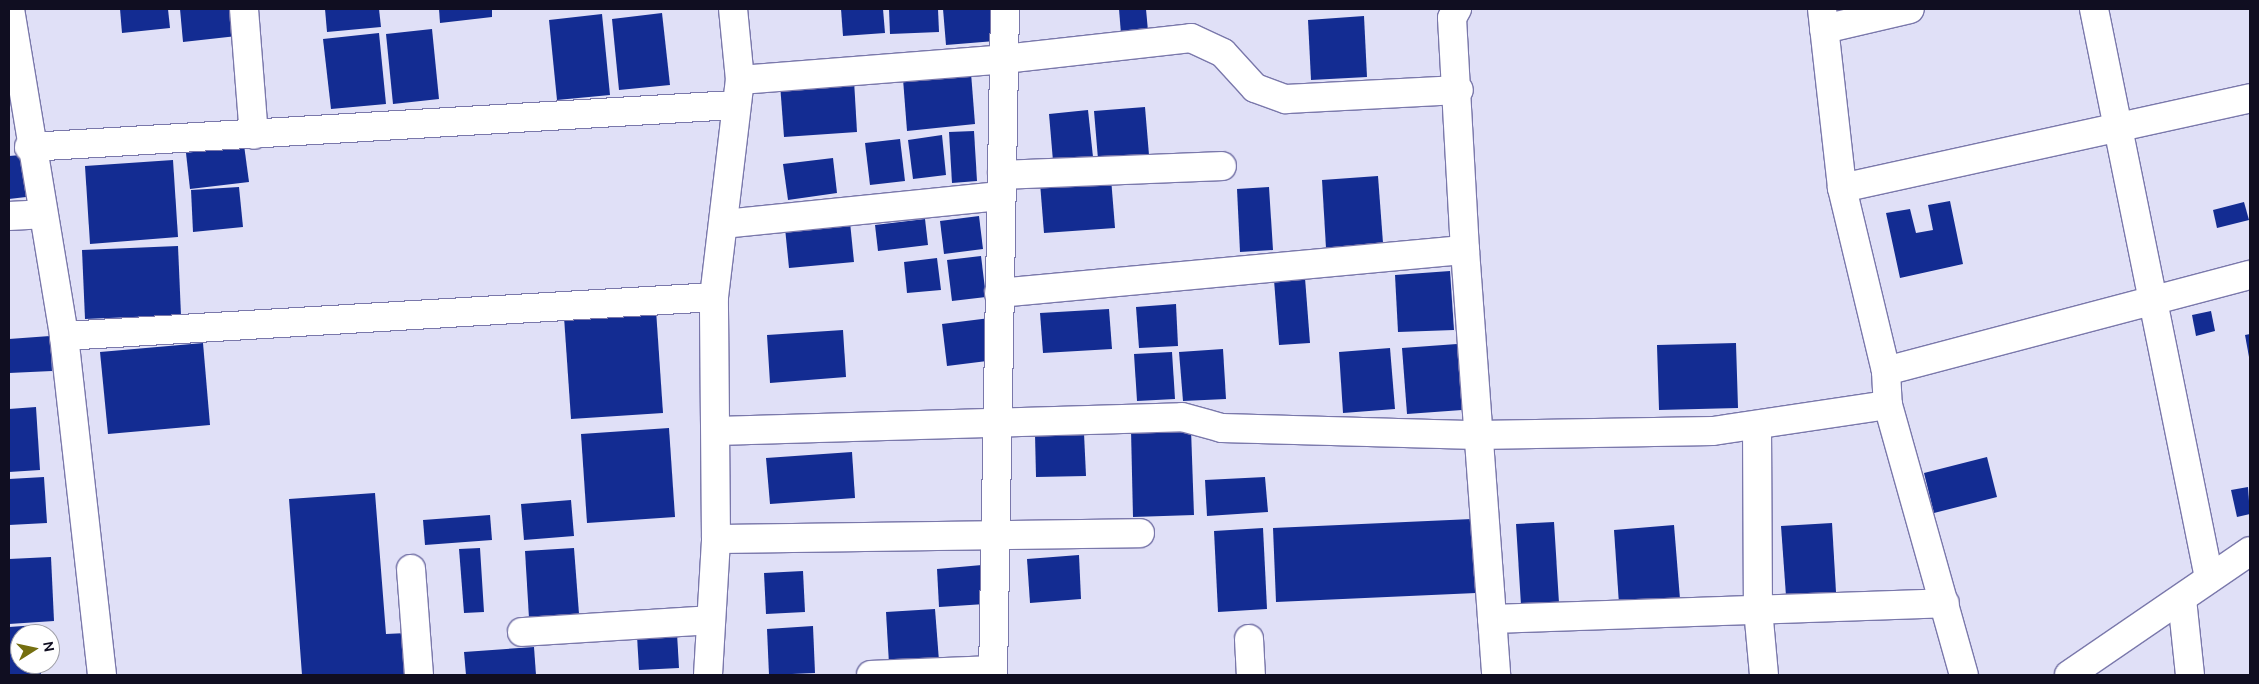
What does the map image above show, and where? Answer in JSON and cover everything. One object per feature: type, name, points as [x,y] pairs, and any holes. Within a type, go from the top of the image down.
[{"type":"street","points":[[10,9],[29,147],[64,336],[102,675]]},
{"type":"street","points":[[244,9],[254,135]]},
{"type":"street","points":[[708,675],[716,539],[717,431],[714,297],[724,224],[737,92],[733,9]]},
{"type":"street","points":[[871,675],[993,672],[1005,9]]},
{"type":"street","points":[[1457,9],[1452,18],[1459,90],[1465,250],[1496,675]]},
{"type":"street","points":[[1910,9],[1823,19],[1842,188],[1886,372],[1888,405],[1964,675]]},
{"type":"street","points":[[2094,9],[2116,128],[2154,300],[2209,578]]},
{"type":"street","points":[[29,147],[254,135],[737,92],[1191,38],[1223,53],[1255,88],[1286,99],[1459,90]]},
{"type":"street","points":[[1842,188],[2250,98]]},
{"type":"street","points":[[724,224],[1001,185],[1222,166]]},
{"type":"street","points":[[9,216],[42,214]]},
{"type":"street","points":[[999,294],[1465,250]]},
{"type":"street","points":[[1886,372],[2250,275]]},
{"type":"street","points":[[64,336],[714,297]]},
{"type":"street","points":[[717,431],[1182,417],[1222,428],[1477,435],[1713,431],[1806,420],[1841,409],[1888,405]]},
{"type":"street","points":[[1757,426],[1758,609],[1764,675]]},
{"type":"street","points":[[716,539],[1140,533]]},
{"type":"street","points":[[2069,675],[2250,551]]},
{"type":"street","points":[[411,569],[419,675]]},
{"type":"street","points":[[2182,599],[2190,675]]},
{"type":"street","points":[[1492,619],[1945,603]]},
{"type":"street","points":[[522,632],[711,620]]},
{"type":"street","points":[[1249,639],[1250,675]]},
{"type":"building","points":[[120,9],[168,9],[170,28],[122,33]]},
{"type":"building","points":[[180,9],[234,9],[237,36],[183,42]]},
{"type":"building","points":[[325,9],[379,9],[381,27],[327,32]]},
{"type":"building","points":[[439,9],[492,9],[492,17],[440,23]]},
{"type":"building","points":[[841,9],[883,9],[885,33],[843,36]]},
{"type":"building","points":[[889,9],[938,9],[939,32],[890,34]]},
{"type":"building","points":[[943,9],[992,9],[995,41],[946,45]]},
{"type":"building","points":[[1119,9],[1146,9],[1148,31],[1121,34]]},
{"type":"building","points":[[662,13],[670,85],[619,90],[612,19]]},
{"type":"building","points":[[602,14],[610,95],[557,100],[549,20]]},
{"type":"building","points":[[1364,16],[1367,77],[1311,80],[1308,20]]},
{"type":"building","points":[[432,29],[439,99],[393,104],[386,34]]},
{"type":"building","points":[[379,33],[386,104],[331,109],[323,39]]},
{"type":"building","points":[[971,73],[975,124],[907,131],[903,79]]},
{"type":"building","points":[[854,80],[857,132],[784,137],[780,84]]},
{"type":"building","points":[[1145,107],[1149,155],[1098,159],[1094,111]]},
{"type":"building","points":[[1088,110],[1093,157],[1053,161],[1049,114]]},
{"type":"building","points":[[974,131],[977,181],[952,183],[949,132]]},
{"type":"building","points":[[942,135],[946,175],[913,179],[908,140]]},
{"type":"building","points":[[900,139],[905,181],[870,185],[865,143]]},
{"type":"building","points":[[244,145],[249,182],[190,189],[186,153]]},
{"type":"building","points":[[21,155],[26,197],[9,199],[9,156]]},
{"type":"building","points":[[833,158],[837,193],[788,200],[783,164]]},
{"type":"building","points":[[173,160],[178,237],[90,244],[85,166]]},
{"type":"building","points":[[1378,176],[1383,243],[1326,248],[1322,180]]},
{"type":"building","points":[[1111,178],[1115,228],[1044,233],[1040,183]]},
{"type":"building","points":[[239,187],[243,227],[193,232],[191,190]]},
{"type":"building","points":[[1269,187],[1273,250],[1240,252],[1237,189]]},
{"type":"building","points":[[1950,201],[1963,264],[1900,278],[1886,213],[1910,209],[1916,233],[1933,230],[1928,205]]},
{"type":"building","points":[[2244,202],[2249,220],[2217,228],[2213,210]]},
{"type":"building","points":[[979,216],[983,249],[944,254],[940,221]]},
{"type":"building","points":[[925,219],[928,245],[878,251],[875,225]]},
{"type":"building","points":[[850,222],[854,262],[789,268],[785,228]]},
{"type":"building","points":[[178,246],[181,315],[85,319],[82,250]]},
{"type":"building","points":[[981,256],[986,297],[952,301],[947,260]]},
{"type":"building","points":[[937,258],[941,290],[907,293],[904,262]]},
{"type":"building","points":[[1450,271],[1454,330],[1398,332],[1395,275]]},
{"type":"building","points":[[1305,278],[1310,343],[1279,345],[1274,280]]},
{"type":"building","points":[[1176,304],[1178,346],[1139,348],[1136,307]]},
{"type":"building","points":[[1109,309],[1112,349],[1043,353],[1040,313]]},
{"type":"building","points":[[656,310],[663,413],[571,419],[564,317]]},
{"type":"building","points":[[2211,311],[2215,331],[2196,336],[2192,315]]},
{"type":"building","points":[[990,318],[995,360],[947,366],[942,324]]},
{"type":"building","points":[[843,330],[846,377],[770,383],[767,335]]},
{"type":"building","points":[[2250,334],[2250,357],[2249,357],[2245,335]]},
{"type":"building","points":[[50,336],[52,371],[9,373],[9,339]]},
{"type":"building","points":[[203,343],[210,425],[108,434],[100,352]]},
{"type":"building","points":[[1736,343],[1738,408],[1659,410],[1657,345]]},
{"type":"building","points":[[1457,344],[1462,410],[1407,414],[1402,348]]},
{"type":"building","points":[[1390,348],[1395,409],[1343,413],[1339,352]]},
{"type":"building","points":[[1223,349],[1226,399],[1183,401],[1179,352]]},
{"type":"building","points":[[1172,352],[1175,399],[1137,401],[1134,354]]},
{"type":"building","points":[[36,407],[40,470],[9,472],[9,409]]},
{"type":"building","points":[[669,428],[675,517],[587,523],[581,434]]},
{"type":"building","points":[[1191,429],[1194,515],[1133,517],[1131,430]]},
{"type":"building","points":[[1084,433],[1086,476],[1036,477],[1035,434]]},
{"type":"building","points":[[852,452],[855,498],[770,504],[766,458]]},
{"type":"building","points":[[1987,457],[1997,497],[1934,513],[1924,473]]},
{"type":"building","points":[[44,477],[47,523],[9,525],[9,479]]},
{"type":"building","points":[[1265,477],[1268,512],[1207,516],[1205,480]]},
{"type":"building","points":[[2248,487],[2250,514],[2237,517],[2231,490]]},
{"type":"building","points":[[375,493],[386,634],[407,633],[410,675],[302,675],[289,499]]},
{"type":"building","points":[[571,500],[574,536],[524,540],[521,504]]},
{"type":"building","points":[[490,515],[492,540],[425,545],[423,520]]},
{"type":"building","points":[[1472,519],[1476,593],[1276,602],[1273,528]]},
{"type":"building","points":[[1554,522],[1559,603],[1521,605],[1516,524]]},
{"type":"building","points":[[1832,523],[1836,592],[1786,596],[1781,526]]},
{"type":"building","points":[[1674,525],[1680,599],[1619,604],[1614,530]]},
{"type":"building","points":[[1263,528],[1267,609],[1218,612],[1214,531]]},
{"type":"building","points":[[480,548],[484,612],[464,613],[459,549]]},
{"type":"building","points":[[574,548],[579,614],[529,618],[525,551]]},
{"type":"building","points":[[1079,555],[1081,599],[1030,603],[1027,559]]},
{"type":"building","points":[[51,557],[54,621],[9,624],[9,559]]},
{"type":"building","points":[[982,565],[985,604],[939,607],[937,569]]},
{"type":"building","points":[[803,571],[805,612],[766,614],[764,573]]},
{"type":"building","points":[[935,609],[939,661],[889,664],[886,612]]},
{"type":"building","points":[[813,626],[815,673],[769,675],[767,629]]},
{"type":"building","points":[[9,627],[10,674],[41,675],[9,675]]},
{"type":"building","points":[[677,633],[679,668],[639,670],[637,636]]},
{"type":"building","points":[[534,647],[536,675],[466,675],[464,652]]}]
